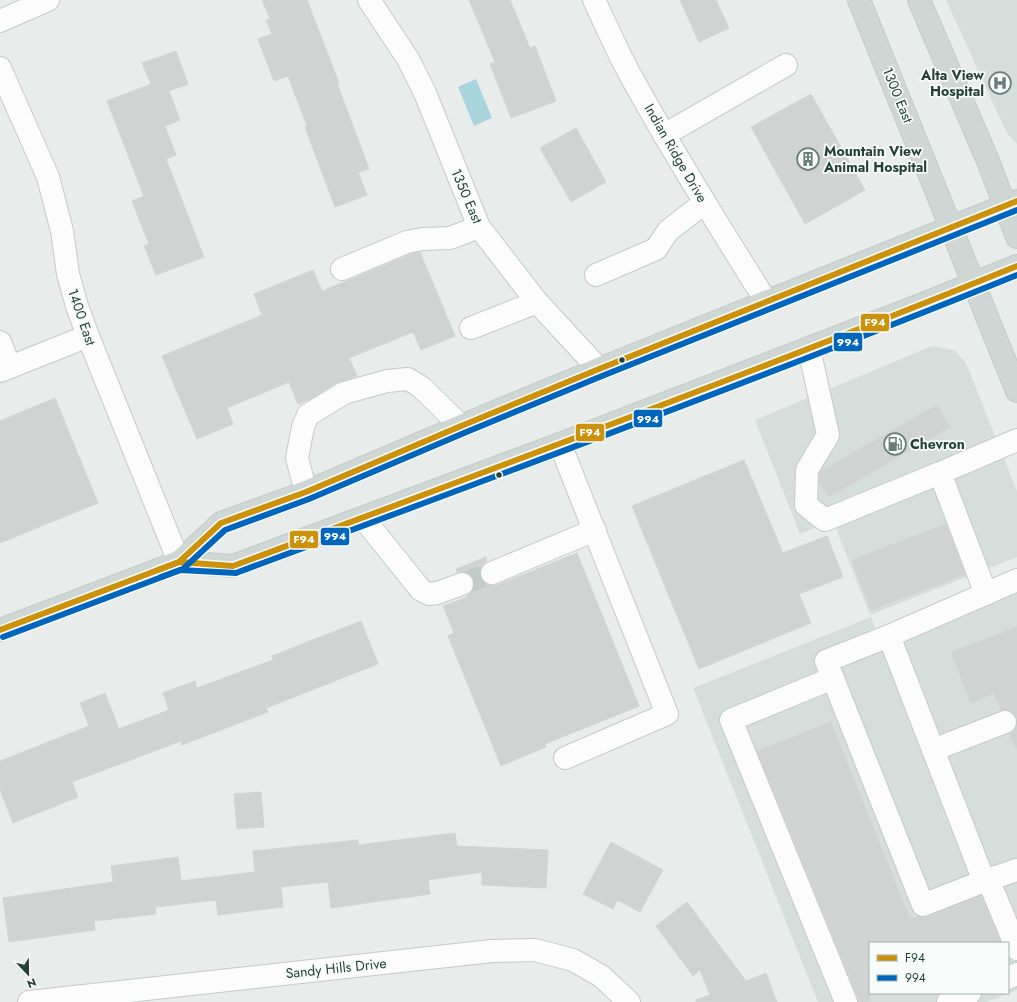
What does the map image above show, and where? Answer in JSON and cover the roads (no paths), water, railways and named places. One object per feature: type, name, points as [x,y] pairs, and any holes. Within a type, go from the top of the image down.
[{"type":"main road","name":"1300 East","points":[[860,0],[1017,391]]},
{"type":"main road","points":[[919,0],[988,161],[1011,203],[1017,237]]},
{"type":"main road","points":[[0,630],[179,562],[222,523],[306,492],[599,369],[1011,203]]},
{"type":"main road","points":[[179,562],[233,566],[560,444],[1017,266]]},
{"type":"street","points":[[0,21],[48,0]]},
{"type":"street","name":"1350 East","points":[[369,0],[412,66],[425,93],[479,227],[537,302],[599,369]]},
{"type":"street","name":"Indian Ridge Drive","points":[[594,0],[626,67],[664,135],[704,203],[766,302]]},
{"type":"street","points":[[664,135],[786,65]]},
{"type":"street","name":"1400 East","points":[[0,68],[48,177],[62,231],[68,274],[77,306],[179,562]]},
{"type":"street","points":[[596,274],[656,249],[668,231],[704,203]]},
{"type":"street","points":[[342,269],[407,242],[422,238],[450,238],[479,227]]},
{"type":"street","points":[[471,328],[537,302]]},
{"type":"street","points":[[0,342],[5,369],[88,336]]},
{"type":"street","points":[[809,348],[828,435],[807,470],[806,505],[825,520],[1017,440]]},
{"type":"street","points":[[306,492],[297,458],[303,427],[308,415],[344,393],[388,381],[408,379],[421,387],[461,426]]},
{"type":"street","points":[[560,444],[668,714],[565,758]]},
{"type":"street","points":[[940,473],[986,594]]},
{"type":"street","points":[[363,518],[421,590],[429,594],[437,593],[462,584]]},
{"type":"street","points":[[492,573],[594,530]]},
{"type":"street","points":[[997,877],[923,905],[826,661],[889,636],[1017,580]]},
{"type":"street","points":[[889,636],[933,750],[997,877],[1017,922]]},
{"type":"street","points":[[833,678],[731,720],[846,1002]]},
{"type":"street","points":[[933,750],[1005,722]]},
{"type":"street","points":[[997,877],[1017,950]]},
{"type":"street","name":"Sandy Hills Drive","points":[[29,1002],[492,951],[535,950],[573,960],[601,976],[629,1002]]},
{"type":"street","points":[[948,1002],[968,994]]},
{"type":"water","points":[[476,79],[492,118],[474,126],[458,87]]},
{"type":"tunnel","points":[[462,584],[492,573]]},
{"type":"place","name":"Alta View Hospital","points":[[1000,83]]},
{"type":"place","name":"Mountain View Animal Hospital","points":[[808,159]]},
{"type":"place","name":"Chevron","points":[[895,444]]}]
